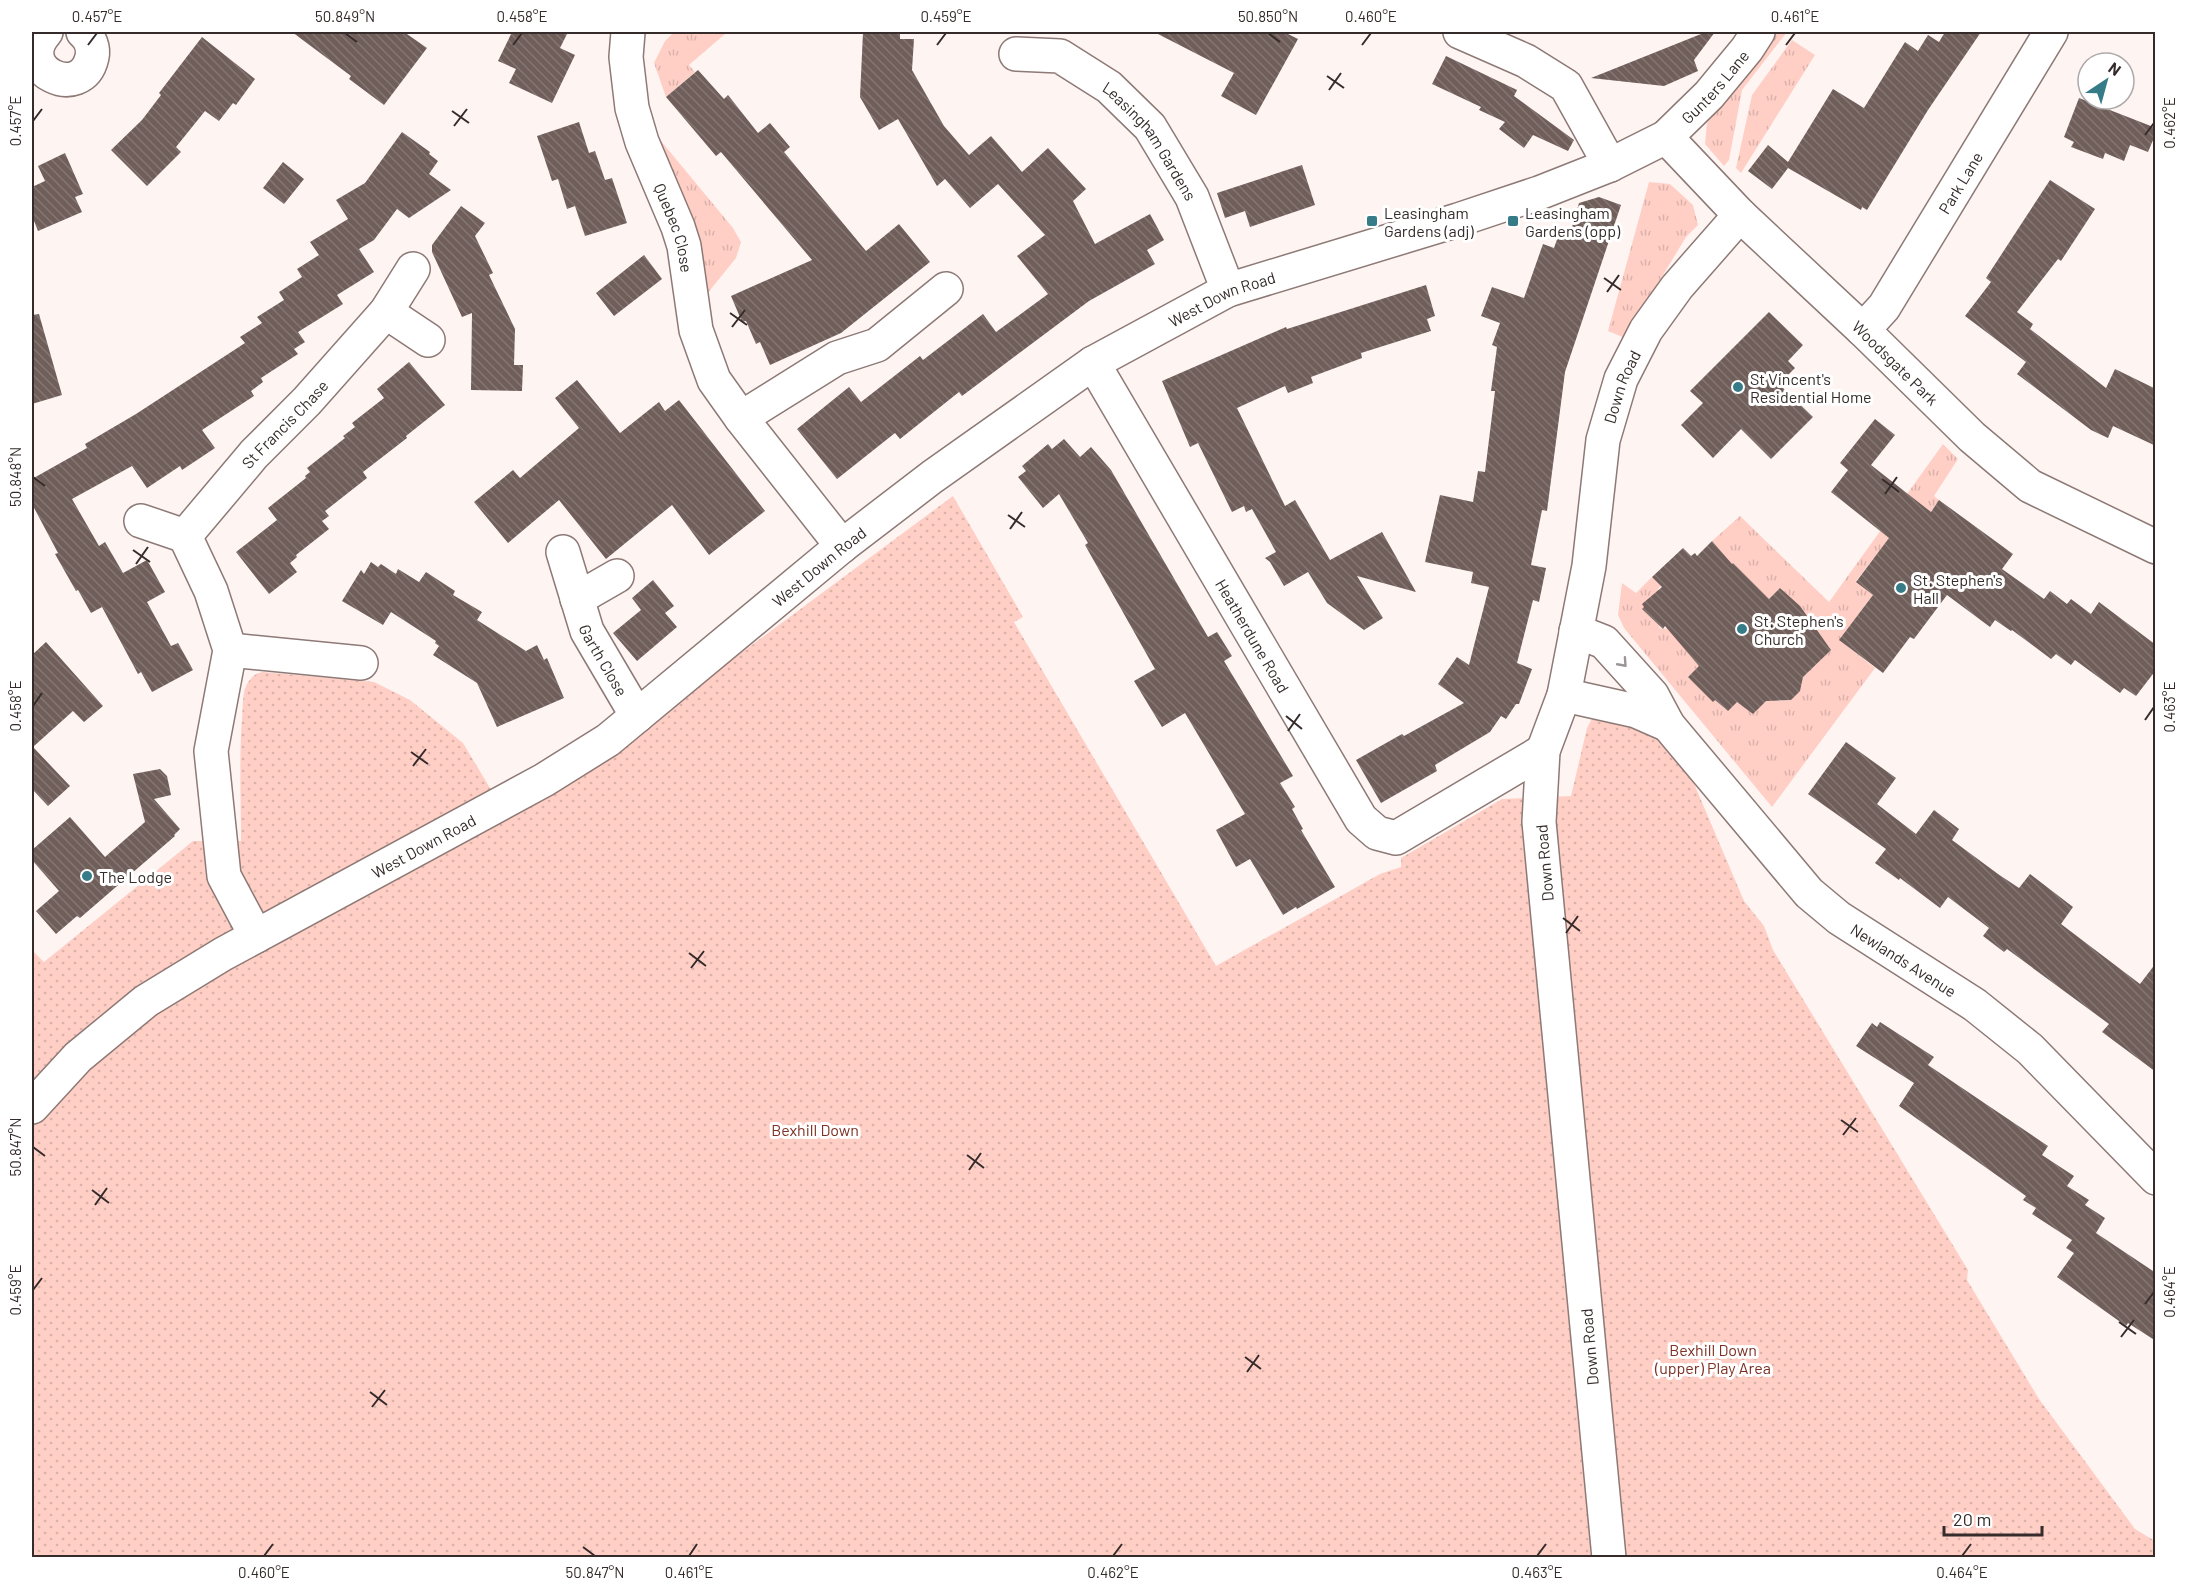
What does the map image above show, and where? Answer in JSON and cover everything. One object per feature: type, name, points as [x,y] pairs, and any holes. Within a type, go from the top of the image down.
[{"type":"street","points":[[44,32],[39,41],[38,61],[43,70],[62,80],[73,79],[90,66],[93,54],[92,44],[83,32]]},
{"type":"street","name":"Quebec Close","points":[[628,32],[626,57],[632,108],[642,142],[684,246],[696,330],[714,380],[741,418],[842,546]]},
{"type":"street","points":[[1460,32],[1527,62],[1566,86],[1610,165]]},
{"type":"street","name":"Gunters Lane","points":[[1666,137],[1709,95],[1758,32]]},
{"type":"street","name":"Park Lane","points":[[1863,330],[1884,306],[2051,32]]},
{"type":"street","name":"Leasingham Gardens","points":[[1016,54],[1060,56],[1109,87],[1150,127],[1192,197],[1228,290]]},
{"type":"street","name":"West Down Road","points":[[32,1107],[78,1057],[146,1000],[255,936],[544,780],[609,740],[842,546],[932,477],[1093,363],[1228,290],[1539,193],[1610,165],[1666,137]]},
{"type":"street","name":"Woodsgate Park","points":[[1666,137],[1740,214],[1972,437],[2030,486],[2156,547]]},
{"type":"street","name":"Down Road","points":[[1609,1557],[1539,822],[1543,751],[1564,695],[1589,566],[1604,440],[1621,379],[1646,330],[1677,287],[1740,214]]},
{"type":"street","name":"St Francis Chase","points":[[185,536],[254,454],[307,401],[386,312],[413,269]]},
{"type":"street","points":[[741,418],[837,358],[877,345],[946,289]]},
{"type":"street","points":[[386,312],[428,340]]},
{"type":"street","name":"Heatherdune Road","points":[[1093,363],[1361,819],[1377,833],[1396,838],[1543,751]]},
{"type":"street","points":[[141,521],[185,536],[211,591],[230,650],[212,751],[224,876],[255,936]]},
{"type":"street","name":"Garth Close","points":[[563,552],[587,631],[637,716]]},
{"type":"street","points":[[577,599],[617,576]]},
{"type":"street","name":"Newlands Avenue","points":[[1576,631],[1604,642],[1652,695],[1668,725],[1809,893],[1839,918],[1976,1005],[2030,1049],[2156,1178]]},
{"type":"street","points":[[230,650],[361,663]]},
{"type":"street","name":"Newlands Avenue","points":[[1564,695],[1636,711],[1668,725]]},
{"type":"green space","points":[[674,32],[722,32],[725,34],[689,65],[695,72],[666,97],[654,63],[665,41]]},
{"type":"green space","points":[[1774,32],[1787,32],[1742,90],[1729,160],[1724,166],[1705,144],[1707,123]]},
{"type":"green space","points":[[1792,40],[1815,55],[1741,173],[1736,168],[1752,95]]},
{"type":"green space","points":[[652,138],[661,141],[733,228],[741,242],[736,258],[707,294]]},
{"type":"green space","points":[[1649,182],[1670,184],[1693,205],[1698,225],[1686,237],[1625,338],[1608,331]]},
{"type":"green space","points":[[1943,444],[1958,459],[1934,496],[1939,500],[1892,573],[1873,559],[1856,581],[1873,595],[1846,631],[1854,637],[1847,646],[1875,668],[1772,807],[1624,628],[1618,615],[1622,583],[1636,593],[1652,577],[1661,586],[1658,589],[1661,625],[1659,627],[1669,628],[1686,650],[1703,663],[1688,677],[1691,680],[1694,678],[1702,691],[1704,689],[1725,709],[1737,698],[1753,714],[1768,697],[1777,701],[1791,700],[1800,687],[1801,671],[1830,648],[1781,594],[1783,591],[1781,588],[1765,603],[1733,563],[1730,566],[1712,541],[1740,516],[1829,602]]},
{"type":"green space","name":"Bexhill Down","points":[[953,496],[1023,617],[1014,622],[1216,966],[1380,874],[1401,867],[1401,858],[1502,799],[1571,796],[1587,728],[1595,713],[1655,736],[1692,779],[1744,901],[1764,926],[1773,950],[1968,1270],[1967,1280],[2039,1399],[2135,1529],[2155,1541],[2155,1557],[32,1557],[32,950],[44,962],[193,841],[241,841],[241,734],[244,694],[251,678],[263,672],[374,682],[410,700],[463,743],[505,813],[590,765]]},
{"type":"building","points":[[292,32],[404,32],[427,48],[384,105],[349,79],[351,76]]},
{"type":"building","points":[[512,32],[568,32],[560,48],[575,55],[552,103],[509,83],[516,69],[498,61]]},
{"type":"building","points":[[863,32],[900,32],[900,39],[914,39],[912,70],[944,126],[969,155],[991,136],[1022,172],[1048,148],[1086,189],[1073,201],[1095,244],[1150,214],[1164,240],[1147,250],[1155,264],[1089,301],[962,396],[959,392],[900,439],[895,433],[837,479],[797,429],[849,387],[861,402],[920,356],[923,360],[983,314],[996,332],[1048,294],[1017,256],[1045,235],[998,184],[970,208],[945,179],[937,186],[898,119],[879,130],[860,97]]},
{"type":"building","points":[[1154,32],[1284,32],[1298,39],[1256,115],[1221,96],[1234,73]]},
{"type":"building","points":[[1706,32],[1715,32],[1694,60],[1698,71],[1664,86],[1591,78]]},
{"type":"building","points":[[1945,32],[1981,32],[1928,110],[1867,210],[1862,207],[1861,210],[1788,168],[1772,189],[1748,171],[1768,145],[1788,162],[1833,89],[1864,108],[1905,42],[1918,51],[1928,35],[1939,42]]},
{"type":"building","points":[[202,37],[255,79],[236,105],[233,103],[219,121],[205,111],[176,147],[181,152],[147,186],[111,150],[142,120],[161,95],[159,93]]},
{"type":"building","points":[[1446,56],[1517,90],[1514,96],[1574,140],[1568,151],[1533,135],[1524,148],[1499,129],[1505,122],[1479,110],[1481,107],[1432,84]]},
{"type":"building","points":[[698,70],[724,99],[728,95],[758,133],[770,123],[790,147],[784,152],[866,251],[899,224],[930,262],[841,333],[770,365],[760,342],[756,344],[746,321],[742,322],[731,296],[812,260],[721,152],[716,156],[666,97]]},
{"type":"building","points":[[2076,106],[2076,111],[2112,111],[2156,128],[2148,152],[2130,145],[2124,161],[2105,153],[2103,159],[2071,147],[2074,142],[2064,137]]},
{"type":"building","points":[[579,122],[589,153],[595,151],[605,180],[612,178],[627,223],[585,236],[575,206],[567,209],[558,179],[552,181],[537,136]]},
{"type":"building","points":[[402,132],[430,152],[429,154],[438,161],[429,174],[451,190],[409,218],[397,209],[374,240],[359,249],[374,272],[337,295],[343,304],[298,332],[305,342],[294,349],[298,354],[261,378],[263,382],[251,391],[254,396],[202,430],[215,448],[182,470],[180,466],[147,488],[132,466],[72,499],[99,546],[105,542],[123,573],[147,560],[165,592],[147,602],[171,646],[178,643],[193,670],[152,692],[141,672],[138,674],[102,607],[91,613],[55,554],[58,553],[32,504],[32,479],[87,448],[85,444],[136,414],[245,343],[240,337],[262,323],[257,317],[284,300],[279,292],[302,277],[297,269],[319,255],[310,242],[348,219],[336,200],[365,183]]},
{"type":"building","points":[[65,153],[83,194],[75,197],[82,212],[38,231],[32,216],[32,187],[45,181],[38,166]]},
{"type":"building","points":[[283,162],[304,179],[284,204],[263,188]]},
{"type":"building","points":[[1302,165],[1315,205],[1250,227],[1245,211],[1225,218],[1217,193]]},
{"type":"building","points":[[2050,180],[2095,209],[2061,261],[2058,259],[2017,312],[2033,324],[2030,329],[2106,388],[2115,369],[2156,389],[2156,446],[2113,426],[2108,438],[2091,430],[2017,374],[2026,362],[1965,316],[1991,282],[1986,278]]},
{"type":"building","points":[[1599,197],[1621,205],[1565,372],[1547,511],[1542,510],[1531,565],[1546,568],[1539,602],[1533,600],[1517,663],[1532,669],[1519,704],[1516,704],[1506,719],[1501,716],[1490,732],[1435,765],[1437,771],[1381,803],[1356,760],[1464,703],[1438,684],[1457,657],[1469,665],[1489,587],[1471,583],[1473,572],[1425,562],[1440,495],[1473,502],[1478,471],[1485,472],[1495,391],[1491,391],[1497,347],[1492,345],[1500,323],[1481,316],[1492,287],[1524,298],[1543,244],[1554,248],[1560,231],[1570,234],[1579,203]]},
{"type":"building","points":[[461,206],[485,223],[475,236],[493,273],[489,275],[515,329],[514,365],[523,365],[522,391],[471,390],[472,313],[462,317],[432,252],[432,245]]},
{"type":"building","points":[[644,255],[662,279],[614,316],[596,293]]},
{"type":"building","points":[[1426,285],[1435,316],[1427,319],[1431,331],[1361,353],[1362,358],[1311,377],[1313,383],[1288,393],[1285,386],[1237,408],[1285,506],[1295,500],[1330,560],[1382,532],[1416,592],[1357,576],[1383,618],[1364,630],[1327,603],[1308,572],[1284,586],[1270,562],[1265,558],[1276,552],[1252,509],[1246,512],[1244,506],[1232,512],[1198,443],[1190,447],[1162,381],[1286,327],[1287,329]]},
{"type":"building","name":"St Vincent's Residential Home","points":[[1769,312],[1803,345],[1788,361],[1795,368],[1779,384],[1813,417],[1771,459],[1741,429],[1713,458],[1681,425],[1703,403],[1690,391]]},
{"type":"building","points":[[39,314],[62,395],[32,404],[32,315]]},
{"type":"building","points":[[409,362],[445,405],[363,472],[367,478],[325,511],[329,516],[322,521],[329,529],[296,555],[297,557],[290,563],[297,572],[269,594],[236,552],[277,520],[268,508],[306,478],[305,476],[310,472],[307,468],[345,438],[343,436],[355,427],[352,423],[384,398],[377,389]]},
{"type":"building","points":[[577,380],[620,433],[659,402],[665,411],[679,400],[765,511],[709,555],[672,505],[606,559],[559,500],[508,543],[474,502],[513,470],[520,478],[579,428],[555,398]]},
{"type":"building","points":[[1875,419],[1895,435],[1871,465],[1931,512],[1939,500],[2013,554],[2002,569],[2044,599],[2050,591],[2067,604],[2071,599],[2091,614],[2099,602],[2156,645],[2156,670],[2136,696],[2124,688],[2120,693],[2075,660],[2071,665],[2056,654],[2051,659],[1995,620],[1990,627],[1947,595],[1914,639],[1910,637],[1883,673],[1839,640],[1873,595],[1856,582],[1889,538],[1831,492],[1848,470],[1840,463]]},
{"type":"building","points":[[1064,439],[1080,457],[1091,447],[1111,470],[1208,637],[1217,632],[1232,656],[1224,661],[1293,776],[1280,783],[1295,807],[1292,809],[1303,829],[1301,830],[1335,887],[1297,909],[1296,907],[1283,915],[1250,859],[1236,867],[1216,830],[1245,814],[1185,713],[1162,727],[1134,681],[1155,669],[1085,545],[1088,543],[1059,494],[1043,508],[1018,477],[1026,471],[1022,466],[1048,444],[1052,449]]},
{"type":"building","name":"St. Stephen's Church","points":[[1712,541],[1732,564],[1769,599],[1780,588],[1800,606],[1831,650],[1803,677],[1800,691],[1791,700],[1766,701],[1753,714],[1737,702],[1728,711],[1715,700],[1713,702],[1688,677],[1699,666],[1665,626],[1663,629],[1642,609],[1644,607],[1642,604],[1662,587],[1652,577],[1683,548],[1691,556],[1695,553],[1697,556]]},
{"type":"building","points":[[371,562],[378,567],[381,564],[396,574],[398,569],[419,582],[426,572],[455,591],[453,595],[482,612],[477,620],[526,651],[537,645],[544,660],[547,658],[564,698],[497,727],[477,683],[433,655],[439,646],[435,643],[436,641],[391,612],[383,625],[342,601],[361,570],[364,574]]},
{"type":"building","points":[[653,580],[674,606],[665,613],[677,627],[637,661],[613,633],[641,610],[632,598]]},
{"type":"building","points":[[46,642],[103,706],[84,722],[73,711],[33,747],[70,786],[48,806],[32,789],[32,655]]},
{"type":"building","points":[[1846,742],[1896,778],[1877,804],[1916,834],[1934,810],[1959,829],[1952,840],[1998,874],[2019,888],[2030,874],[2073,907],[2061,924],[2140,984],[2156,963],[2156,1072],[2102,1032],[2109,1024],[2007,949],[2004,952],[1983,936],[1989,928],[1948,897],[1940,908],[1900,878],[1899,880],[1875,863],[1886,849],[1808,794]]},
{"type":"building","name":"The Lodge","points":[[160,769],[167,776],[171,795],[154,799],[180,829],[175,836],[80,918],[77,916],[56,934],[36,911],[59,891],[32,860],[32,850],[70,817],[105,857],[145,822],[133,774]]},
{"type":"building","points":[[1880,1022],[1934,1057],[1928,1065],[2048,1146],[2042,1155],[2074,1176],[2067,1186],[2089,1200],[2085,1205],[2105,1218],[2096,1233],[2156,1273],[2156,1341],[2128,1323],[2126,1326],[2057,1277],[2074,1253],[2066,1248],[2072,1240],[2032,1214],[2036,1208],[2023,1200],[2026,1196],[1899,1106],[1914,1083],[1856,1046],[1872,1023],[1877,1027]]},
{"type":"place","name":"Leasingham Gardens (adj)","points":[[1372,221]]},
{"type":"place","name":"Leasingham Gardens (opp)","points":[[1513,221]]},
{"type":"place","name":"St Vincent's Residential Home","points":[[1738,387]]},
{"type":"place","name":"St. Stephen's Hall","points":[[1901,588]]},
{"type":"place","name":"St. Stephen's Church","points":[[1742,629]]},
{"type":"place","name":"The Lodge","points":[[87,876]]},
{"type":"park label","name":"Bexhill Down (upper) Play Area","points":[[1713,1358]]}]
